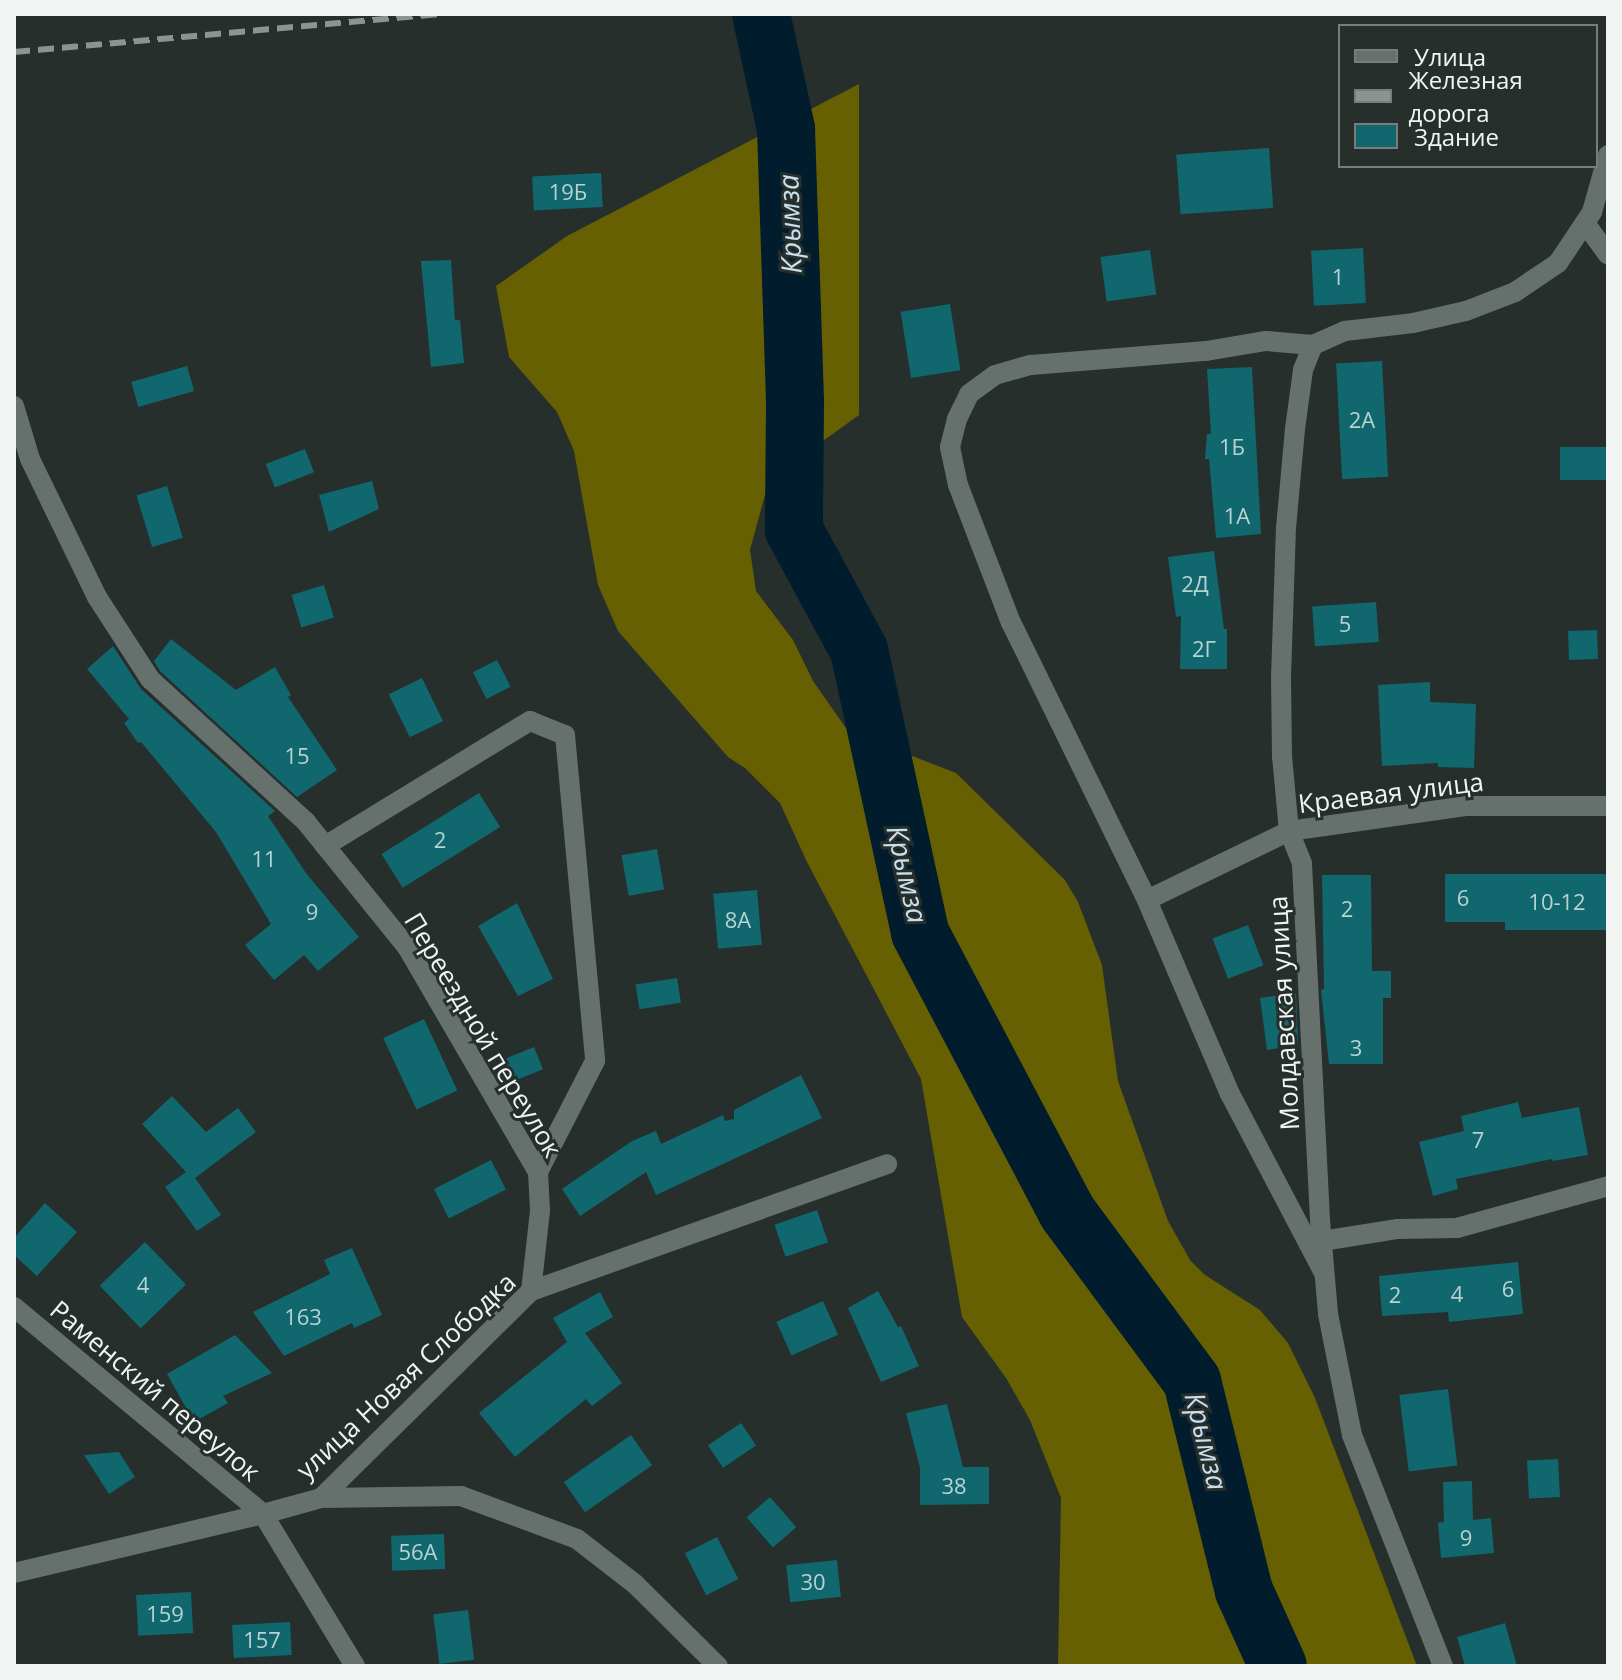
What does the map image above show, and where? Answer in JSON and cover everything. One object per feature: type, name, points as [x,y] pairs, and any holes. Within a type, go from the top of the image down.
[{"type":"street","points":[[1324,1273],[1230,1094],[1147,900],[1011,623],[958,485],[950,447],[957,419],[969,394],[995,375],[1031,365],[1206,351],[1266,341],[1313,345],[1345,331],[1413,323],[1466,311],[1515,292],[1558,263],[1592,212],[1608,155]]},
{"type":"street","points":[[1585,223],[1608,255]]},
{"type":"street","name":"Молдавская улица","points":[[1313,345],[1303,370],[1286,527],[1282,756],[1289,831],[1302,864],[1328,1314],[1352,1435],[1443,1666]]},
{"type":"street","name":"Переездной переулок","points":[[14,406],[30,459],[97,597],[150,679],[306,822],[407,947],[538,1172],[540,1211],[531,1291]]},
{"type":"street","points":[[325,846],[530,721],[565,735],[595,1061],[538,1172]]},
{"type":"street","name":"Краевая улица","points":[[1147,900],[1289,831],[1467,806],[1608,806]]},
{"type":"street","name":"улица Новая Слободка","points":[[14,1573],[321,1498],[531,1291],[887,1164]]},
{"type":"street","points":[[1322,1241],[1398,1229],[1457,1228],[1608,1186]]},
{"type":"street","name":"Раменский переулок","points":[[14,1307],[263,1514]]},
{"type":"street","points":[[321,1498],[461,1496],[577,1539],[635,1584],[718,1666]]},
{"type":"street","points":[[263,1514],[355,1666]]},
{"type":"shaded area","points":[[859,84],[859,415],[769,480],[750,550],[756,591],[793,640],[813,681],[848,731],[956,773],[1065,880],[1078,902],[1102,965],[1118,1081],[1168,1221],[1190,1260],[1205,1275],[1260,1310],[1288,1343],[1315,1398],[1417,1666],[1058,1666],[1061,1498],[1030,1420],[1006,1378],[962,1317],[921,1079],[807,862],[780,803],[745,768],[728,757],[618,631],[598,585],[574,451],[557,412],[509,357],[496,286],[567,236]]},
{"type":"building","points":[[1269,148],[1273,208],[1180,214],[1176,154]]},
{"type":"building","points":[[601,173],[603,207],[534,211],[532,177]]},
{"type":"building","points":[[1363,248],[1366,303],[1314,306],[1311,251]]},
{"type":"building","points":[[1150,250],[1156,295],[1107,302],[1100,257]]},
{"type":"building","points":[[451,260],[455,320],[460,320],[464,363],[431,367],[421,261]]},
{"type":"building","points":[[950,304],[960,370],[911,378],[901,312]]},
{"type":"building","points":[[1382,361],[1388,477],[1342,479],[1336,363]]},
{"type":"building","points":[[187,366],[194,391],[138,407],[131,382]]},
{"type":"building","points":[[1252,367],[1261,534],[1216,538],[1209,459],[1205,459],[1207,434],[1211,434],[1207,369]]},
{"type":"building","points":[[1560,447],[1608,447],[1608,480],[1560,480]]},
{"type":"building","points":[[305,449],[314,472],[275,487],[266,464]]},
{"type":"building","points":[[372,481],[379,509],[329,532],[319,495]]},
{"type":"building","points":[[167,486],[183,538],[152,547],[136,495]]},
{"type":"building","points":[[1214,551],[1224,629],[1227,629],[1227,669],[1180,669],[1181,616],[1176,617],[1168,557]]},
{"type":"building","points":[[324,585],[334,618],[301,627],[291,595]]},
{"type":"building","points":[[1376,602],[1379,642],[1315,646],[1312,606]]},
{"type":"building","points":[[1597,630],[1598,659],[1569,660],[1568,631]]},
{"type":"building","points":[[171,639],[236,690],[275,667],[291,695],[288,697],[337,770],[297,797],[160,671],[154,661]]},
{"type":"building","points":[[113,646],[141,689],[275,811],[268,816],[306,873],[359,937],[318,971],[304,955],[274,980],[245,945],[271,924],[216,832],[141,742],[138,743],[124,723],[129,719],[87,669]]},
{"type":"building","points":[[497,660],[511,687],[487,699],[473,672]]},
{"type":"building","points":[[422,678],[443,721],[410,737],[389,694]]},
{"type":"building","points":[[1430,682],[1430,702],[1476,704],[1474,768],[1438,767],[1438,763],[1382,766],[1378,685]]},
{"type":"building","points":[[479,793],[500,827],[403,888],[381,854]]},
{"type":"building","points":[[657,849],[664,889],[629,896],[622,855]]},
{"type":"building","points":[[1445,874],[1608,874],[1608,930],[1505,930],[1505,922],[1445,922]]},
{"type":"building","points":[[1322,875],[1371,875],[1372,971],[1391,971],[1391,998],[1383,998],[1383,1064],[1329,1064],[1321,990],[1324,989]]},
{"type":"building","points":[[757,890],[762,945],[718,949],[713,894]]},
{"type":"building","points":[[517,903],[553,979],[518,996],[478,926]]},
{"type":"building","points":[[1248,925],[1263,965],[1228,979],[1213,939]]},
{"type":"building","points":[[677,978],[681,1003],[639,1009],[636,985]]},
{"type":"building","points":[[1296,993],[1298,1045],[1267,1050],[1260,998]]},
{"type":"building","points":[[424,1019],[457,1091],[417,1110],[383,1038]]},
{"type":"building","points":[[534,1047],[543,1069],[513,1081],[504,1059]]},
{"type":"building","points":[[801,1075],[822,1118],[656,1195],[646,1172],[580,1216],[562,1189],[632,1141],[656,1131],[661,1144],[723,1115],[725,1121],[734,1119],[734,1110]]},
{"type":"building","points":[[172,1096],[206,1132],[238,1108],[256,1132],[195,1178],[221,1215],[197,1231],[165,1187],[186,1172],[142,1124]]},
{"type":"building","points":[[1518,1102],[1522,1118],[1579,1107],[1588,1155],[1552,1159],[1456,1179],[1458,1189],[1433,1196],[1419,1142],[1464,1131],[1461,1116]]},
{"type":"building","points":[[491,1160],[506,1189],[449,1218],[434,1189]]},
{"type":"building","points":[[45,1203],[77,1232],[37,1276],[14,1255],[14,1238]]},
{"type":"building","points":[[817,1210],[828,1242],[786,1257],[774,1225]]},
{"type":"building","points":[[145,1242],[186,1284],[141,1328],[100,1286]]},
{"type":"building","points":[[352,1248],[382,1315],[354,1328],[352,1323],[284,1356],[253,1312],[330,1274],[324,1260]]},
{"type":"building","points":[[1518,1262],[1523,1314],[1449,1322],[1448,1312],[1382,1316],[1379,1276]]},
{"type":"building","points":[[878,1291],[898,1327],[901,1326],[919,1366],[881,1382],[848,1308]]},
{"type":"building","points":[[600,1292],[613,1317],[585,1333],[622,1383],[592,1406],[586,1399],[515,1457],[479,1413],[567,1342],[553,1318]]},
{"type":"building","points":[[823,1301],[838,1335],[791,1356],[776,1322]]},
{"type":"building","points":[[235,1335],[272,1373],[223,1396],[228,1403],[194,1422],[167,1374]]},
{"type":"building","points":[[1448,1389],[1457,1465],[1409,1471],[1399,1395]]},
{"type":"building","points":[[947,1404],[963,1467],[989,1467],[989,1504],[920,1505],[920,1468],[906,1413]]},
{"type":"building","points":[[741,1423],[756,1445],[723,1468],[708,1445]]},
{"type":"building","points":[[631,1435],[652,1465],[585,1512],[564,1482]]},
{"type":"building","points":[[119,1452],[135,1477],[109,1494],[84,1455]]},
{"type":"building","points":[[1558,1459],[1560,1497],[1529,1499],[1527,1461]]},
{"type":"building","points":[[1472,1481],[1473,1520],[1491,1518],[1494,1553],[1441,1558],[1438,1523],[1444,1522],[1443,1482]]},
{"type":"building","points":[[770,1497],[796,1527],[773,1548],[747,1517]]},
{"type":"building","points":[[444,1534],[445,1569],[392,1571],[391,1536]]},
{"type":"building","points":[[717,1537],[738,1579],[706,1595],[685,1553]]},
{"type":"building","points":[[837,1560],[841,1597],[790,1602],[786,1565]]},
{"type":"building","points":[[191,1592],[193,1633],[138,1636],[136,1595]]},
{"type":"building","points":[[468,1610],[474,1660],[439,1664],[433,1614]]},
{"type":"building","points":[[290,1622],[292,1655],[234,1658],[232,1625]]},
{"type":"building","points":[[1505,1623],[1517,1666],[1465,1666],[1457,1637]]},
{"type":"waterway","name":"Крымза","points":[[761,14],[786,129],[795,403],[794,530],[859,650],[920,933],[1067,1212],[1192,1381],[1244,1591],[1278,1666]]},
{"type":"railway","points":[[14,52],[443,14]]}]
